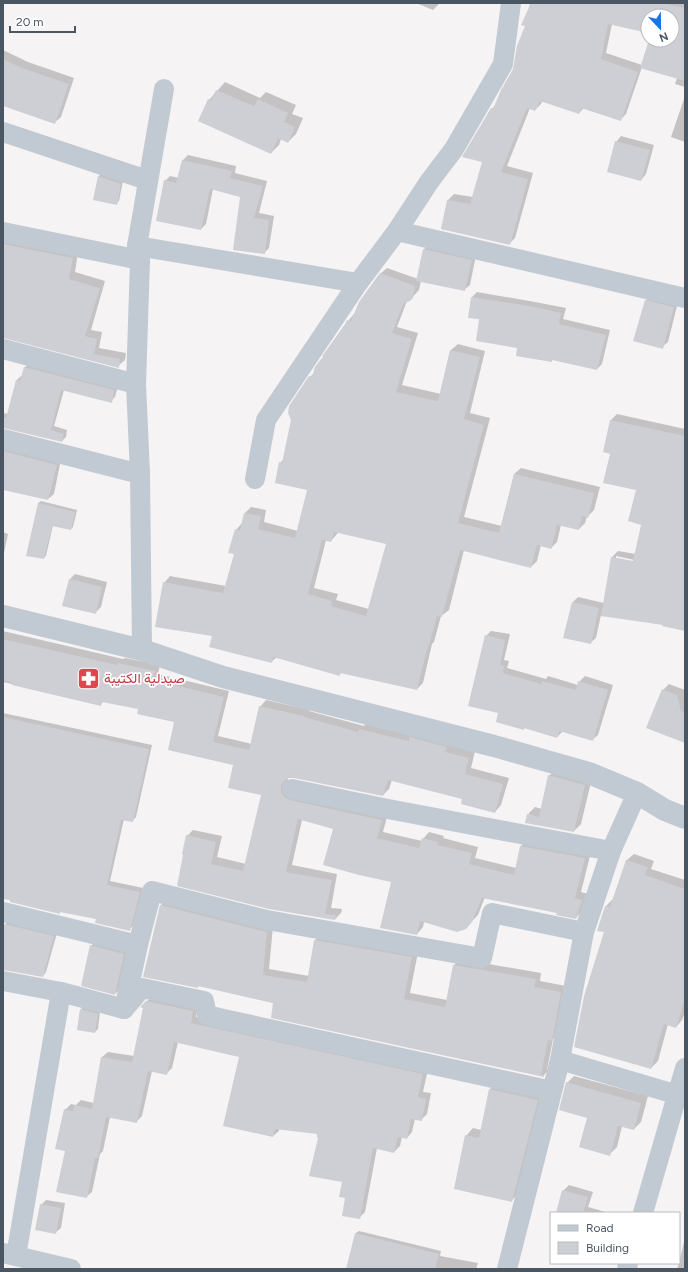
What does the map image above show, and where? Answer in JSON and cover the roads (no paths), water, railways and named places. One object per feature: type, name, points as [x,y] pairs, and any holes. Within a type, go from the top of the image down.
[{"type":"street","points":[[255,479],[266,420],[358,283],[397,231],[429,182],[454,149],[503,64],[511,3]]},
{"type":"street","points":[[142,650],[140,474],[136,384],[138,253],[147,180],[164,89]]},
{"type":"street","points":[[3,132],[147,180]]},
{"type":"street","points":[[397,231],[685,298]]},
{"type":"street","points":[[3,232],[138,253],[358,283]]},
{"type":"street","points":[[3,349],[136,384]]},
{"type":"street","points":[[3,439],[140,474]]},
{"type":"street","points":[[3,616],[142,650],[223,678],[494,746],[582,771],[637,793],[665,810],[685,818]]},
{"type":"street","points":[[292,789],[611,852]]},
{"type":"street","points":[[507,1269],[560,1060],[584,932],[611,852],[637,793]]},
{"type":"street","points":[[124,1009],[152,891],[267,920],[482,958],[492,914],[584,932]]},
{"type":"street","points":[[3,912],[138,945]]},
{"type":"street","points":[[3,981],[61,992],[124,1009]]},
{"type":"street","points":[[124,1009],[142,988],[204,1002],[207,1015],[552,1091]]},
{"type":"street","points":[[61,992],[10,1254],[71,1269]]},
{"type":"street","points":[[560,1060],[678,1095]]},
{"type":"street","points":[[643,1212],[685,1068]]},
{"type":"place","name":"صيدلية الكتيبة","points":[[89,678]]}]
